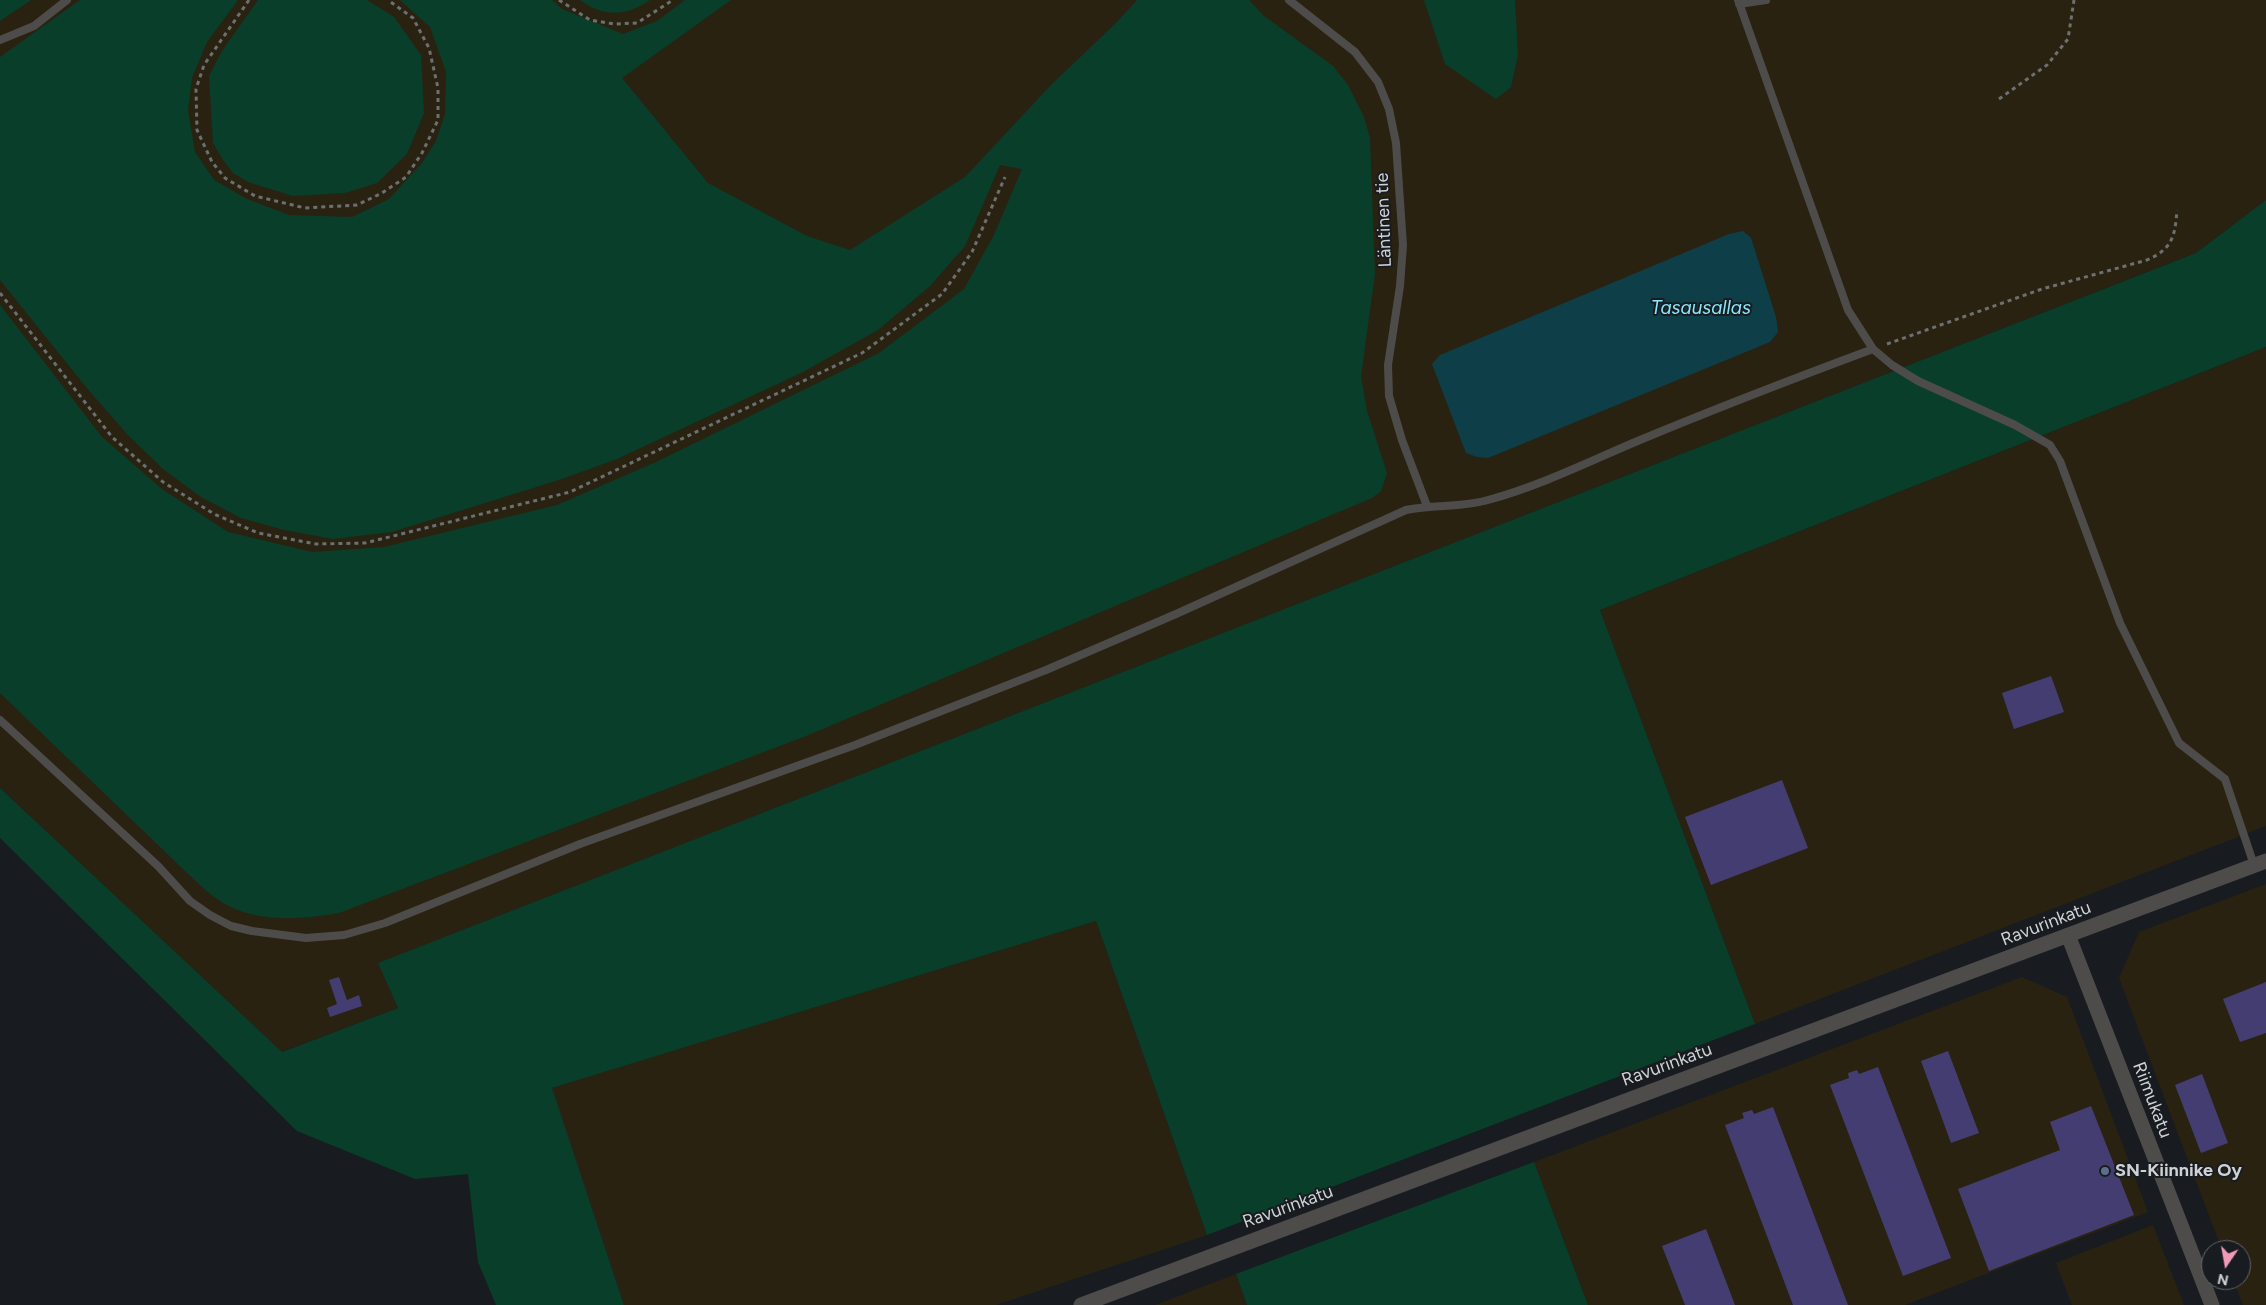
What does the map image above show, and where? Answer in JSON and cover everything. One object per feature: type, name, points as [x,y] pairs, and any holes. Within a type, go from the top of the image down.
[{"type":"street","name":"Ravurinkatu","points":[[1081,1305],[2260,863]]},
{"type":"street","name":"Riimukatu","points":[[2068,936],[2212,1305]]},
{"type":"lane","points":[[0,40],[34,26],[67,0]]},
{"type":"lane","name":"Läntinen tie","points":[[1289,0],[1355,52],[1378,82],[1389,109],[1396,143],[1403,245],[1400,286],[1388,365],[1389,396],[1402,440],[1427,506]]},
{"type":"lane","points":[[1766,0],[1738,2],[1848,310],[1873,349],[1892,365],[1918,380],[2015,425],[2050,445],[2060,461],[2129,640],[2179,743],[2225,779],[2260,863]]},
{"type":"lane","points":[[0,720],[158,866],[190,901],[210,915],[231,926],[252,931],[306,938],[344,935],[385,923],[580,844],[855,745],[1037,674],[1176,614],[1406,510],[1427,506],[1467,506],[1490,500],[1542,481],[1732,402],[1873,349]]},
{"type":"path","points":[[249,0],[204,64],[196,89],[197,130],[212,162],[225,178],[255,196],[306,208],[357,205],[382,193],[406,177],[422,153],[438,120],[438,88],[429,48],[413,18],[388,0]]},
{"type":"path","points":[[559,0],[590,20],[614,24],[637,23],[673,0]]},
{"type":"path","points":[[1999,99],[2047,65],[2068,39],[2074,0]]},
{"type":"path","points":[[0,293],[112,438],[163,482],[214,514],[258,533],[316,544],[365,542],[570,492],[862,353],[942,294],[972,252],[1005,177]]},
{"type":"path","points":[[1873,349],[2042,289],[2147,260],[2163,253],[2176,234],[2177,210]]},
{"type":"shaded area","points":[[0,0],[2266,0],[2266,200],[2196,253],[379,963],[398,1008],[281,1052],[0,788]]},
{"type":"shaded area","points":[[2266,347],[2266,826],[1755,1024],[1600,610]]},
{"type":"shaded area","points":[[2266,884],[2266,1305],[2243,1305],[2237,1290],[2251,1290],[2251,1240],[2218,1240],[2119,978],[2139,932]]},
{"type":"shaded area","points":[[1096,921],[1207,1235],[996,1305],[624,1305],[551,1088]]},
{"type":"shaded area","points":[[2022,977],[2067,997],[2148,1212],[1905,1305],[1588,1305],[1534,1162]]},
{"type":"shaded area","points":[[2153,1225],[2184,1305],[2072,1305],[2056,1263]]},
{"type":"shaded area","points":[[1236,1274],[1247,1305],[1155,1305]]},
{"type":"green space","points":[[0,0],[31,0],[0,21]]},
{"type":"green space","points":[[80,0],[238,0],[207,42],[192,78],[188,110],[195,152],[214,180],[247,199],[289,215],[352,217],[389,199],[422,163],[436,141],[445,114],[446,72],[430,27],[400,0],[552,0],[562,9],[623,34],[657,21],[685,0],[731,0],[622,78],[708,183],[807,236],[850,250],[965,177],[1052,84],[1117,22],[1137,0],[1249,0],[1264,16],[1333,66],[1348,85],[1364,117],[1370,138],[1375,274],[1361,376],[1367,411],[1387,473],[1381,491],[1372,498],[806,736],[339,913],[312,917],[283,918],[255,915],[242,911],[223,903],[211,895],[0,693],[0,305],[102,437],[162,489],[228,532],[312,552],[384,547],[557,505],[656,462],[879,353],[964,289],[994,235],[1022,169],[1000,165],[965,246],[930,286],[878,330],[803,372],[617,459],[562,479],[392,532],[333,539],[284,530],[241,518],[201,497],[163,469],[127,434],[86,387],[0,280],[0,57]]},
{"type":"green space","points":[[258,0],[367,0],[394,17],[421,55],[424,113],[407,154],[377,183],[345,193],[293,196],[248,182],[233,173],[223,160],[213,143],[209,76],[222,51]]},
{"type":"green space","points":[[580,0],[650,0],[632,10],[615,13],[597,10]]},
{"type":"green space","points":[[1424,0],[1515,0],[1518,55],[1511,87],[1496,99],[1445,64]]},
{"type":"green space","points":[[2266,200],[2266,347],[1600,610],[1755,1024],[1207,1235],[1096,921],[552,1088],[624,1305],[496,1305],[478,1262],[468,1174],[415,1179],[297,1131],[0,838],[0,788],[282,1052],[398,1008],[378,963],[2196,253]]},
{"type":"green space","points":[[1534,1162],[1588,1305],[1247,1305],[1236,1274]]},
{"type":"water","name":"Tasausallas","points":[[1743,231],[1751,238],[1776,317],[1778,332],[1770,342],[1488,458],[1466,453],[1432,364],[1440,355],[1729,234]]},
{"type":"building","points":[[2051,676],[2064,712],[2014,729],[2002,693]]},
{"type":"building","points":[[1782,780],[1808,848],[1711,885],[1685,817]]},
{"type":"building","points":[[339,977],[347,1000],[359,995],[362,1006],[330,1017],[327,1008],[337,1004],[329,980]]},
{"type":"building","points":[[2266,982],[2266,1033],[2240,1042],[2223,999]]},
{"type":"building","points":[[1948,1051],[1979,1133],[1951,1143],[1921,1061]]},
{"type":"building","points":[[1878,1067],[1951,1258],[1903,1276],[1830,1085],[1849,1078],[1848,1073],[1857,1070],[1859,1074]]},
{"type":"building","points":[[2202,1074],[2228,1143],[2201,1153],[2175,1085]]},
{"type":"building","points":[[2091,1106],[2134,1215],[1989,1271],[1958,1189],[2060,1150],[2050,1122]]},
{"type":"building","points":[[1773,1107],[1848,1305],[1793,1305],[1725,1125],[1744,1118],[1742,1113],[1752,1110],[1754,1114]]},
{"type":"building","points":[[1706,1229],[1735,1305],[1685,1305],[1662,1246]]},
{"type":"place","name":"SN-Kiinnike Oy","points":[[2105,1171]]}]
